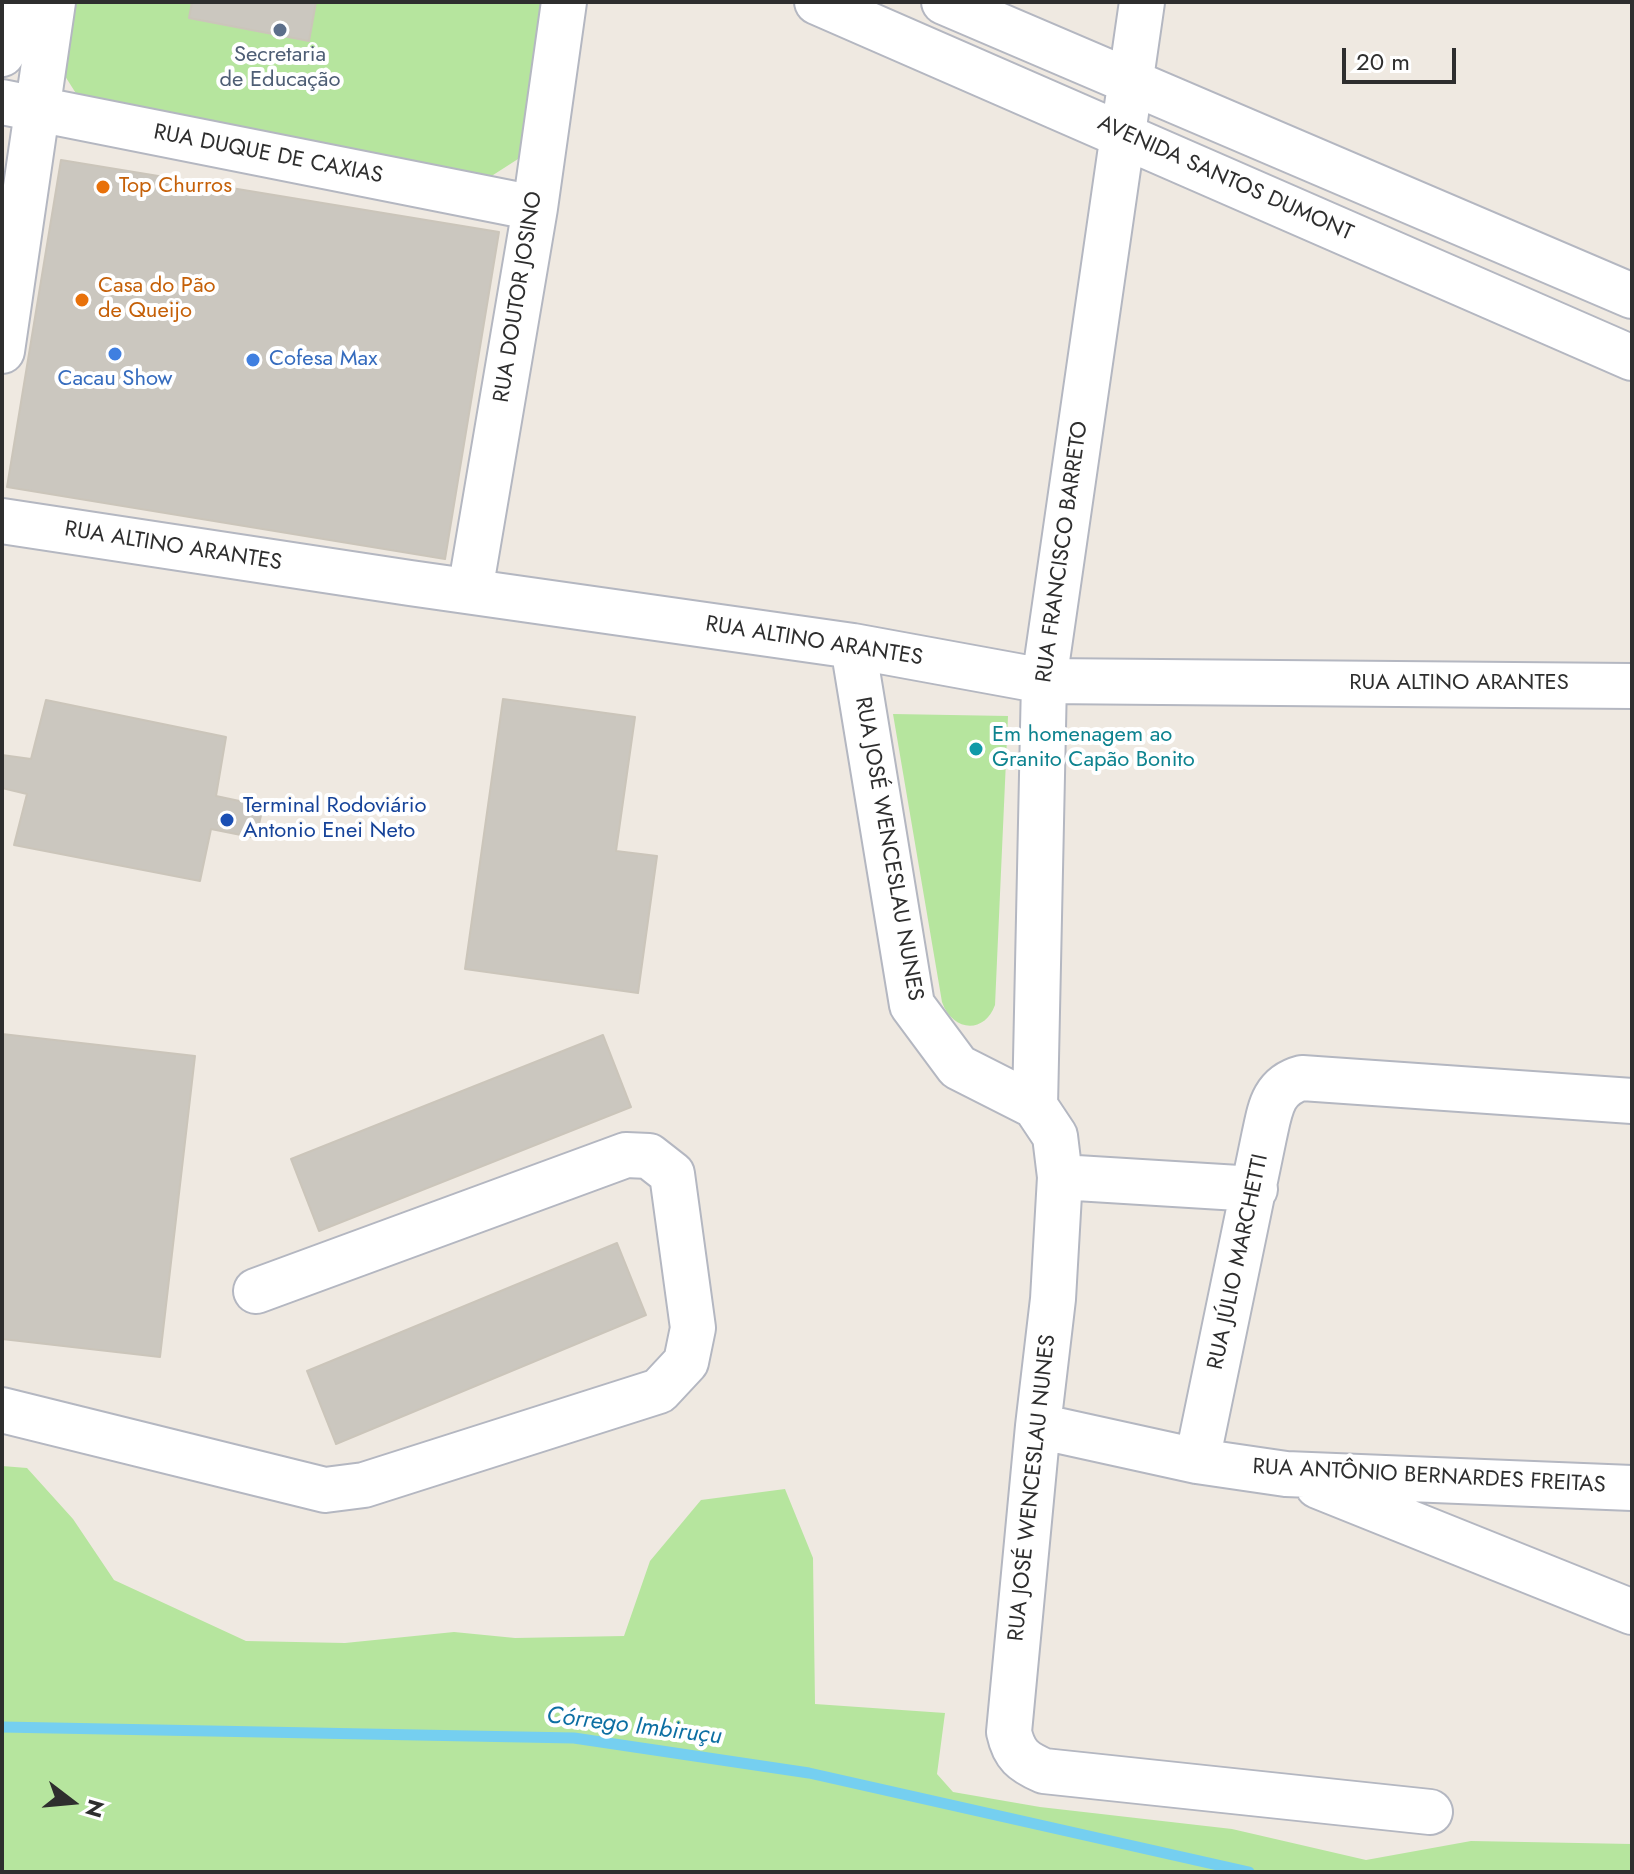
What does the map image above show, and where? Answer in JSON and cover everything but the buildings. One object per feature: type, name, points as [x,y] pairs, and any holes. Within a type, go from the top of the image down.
[{"type":"street","points":[[2,54],[11,2]]},
{"type":"street","points":[[2,351],[20,106],[53,2]]},
{"type":"street","name":"RUA DOUTOR JOSINO","points":[[470,591],[535,208],[564,2]]},
{"type":"street","name":"AVENIDA SANTOS DUMONT","points":[[817,2],[1632,358]]},
{"type":"street","points":[[944,2],[1632,296]]},
{"type":"street","name":"RUA FRANCISCO BARRETO","points":[[1035,1106],[1044,681],[1142,2]]},
{"type":"street","name":"RUA DUQUE DE CAXIAS","points":[[20,106],[535,208]]},
{"type":"street","name":"RUA ALTINO ARANTES","points":[[2,521],[853,646],[1044,681],[1632,686]]},
{"type":"street","name":"RUA JOSÉ WENCESLAU NUNES","points":[[853,646],[912,1005],[958,1067],[1035,1106],[1055,1136],[1060,1177],[1053,1299],[1009,1732],[1013,1751],[1025,1763],[1044,1771],[1430,1812]]},
{"type":"street","name":"RUA JÚLIO MARCHETTI","points":[[1197,1461],[1272,1101],[1280,1088],[1302,1078],[1632,1101]]},
{"type":"street","points":[[2,1410],[325,1490],[364,1485],[659,1391],[686,1362],[693,1328],[672,1174],[649,1156],[626,1155],[256,1291]]},
{"type":"street","points":[[1060,1177],[1255,1189]]},
{"type":"street","name":"RUA ANTÔNIO BERNARDES FREITAS","points":[[1038,1426],[1197,1461],[1286,1474],[1632,1488]]},
{"type":"street","points":[[1286,1474],[1632,1612]]},
{"type":"green space","points":[[70,2],[553,2],[531,141],[518,159],[490,177],[77,95],[58,65]]},
{"type":"green space","points":[[893,714],[1008,716],[995,1005],[990,1015],[976,1025],[960,1024],[947,1012],[942,1002]]},
{"type":"green space","points":[[2,1466],[27,1468],[73,1519],[114,1580],[246,1641],[345,1643],[454,1632],[515,1638],[624,1636],[650,1561],[701,1500],[785,1489],[813,1558],[815,1704],[945,1713],[937,1774],[953,1792],[1040,1807],[1232,1829],[1366,1860],[1471,1841],[1632,1844],[1632,1872],[2,1872]]},
{"type":"waterway","name":"Córrego Imbiruçu","points":[[2,1727],[574,1738],[809,1773],[1249,1872]]},
{"type":"place","name":"Secretaria de Educação","points":[[280,30]]},
{"type":"place","name":"Top Churros","points":[[103,187]]},
{"type":"place","name":"Casa do Pão de Queijo","points":[[82,300]]},
{"type":"place","name":"Cacau Show","points":[[115,354]]},
{"type":"place","name":"Cofesa Max","points":[[253,360]]},
{"type":"place","name":"Em homenagem ao Granito Capão Bonito","points":[[976,749]]},
{"type":"place","name":"Terminal Rodoviário Antonio Enei Neto","points":[[227,820]]}]
